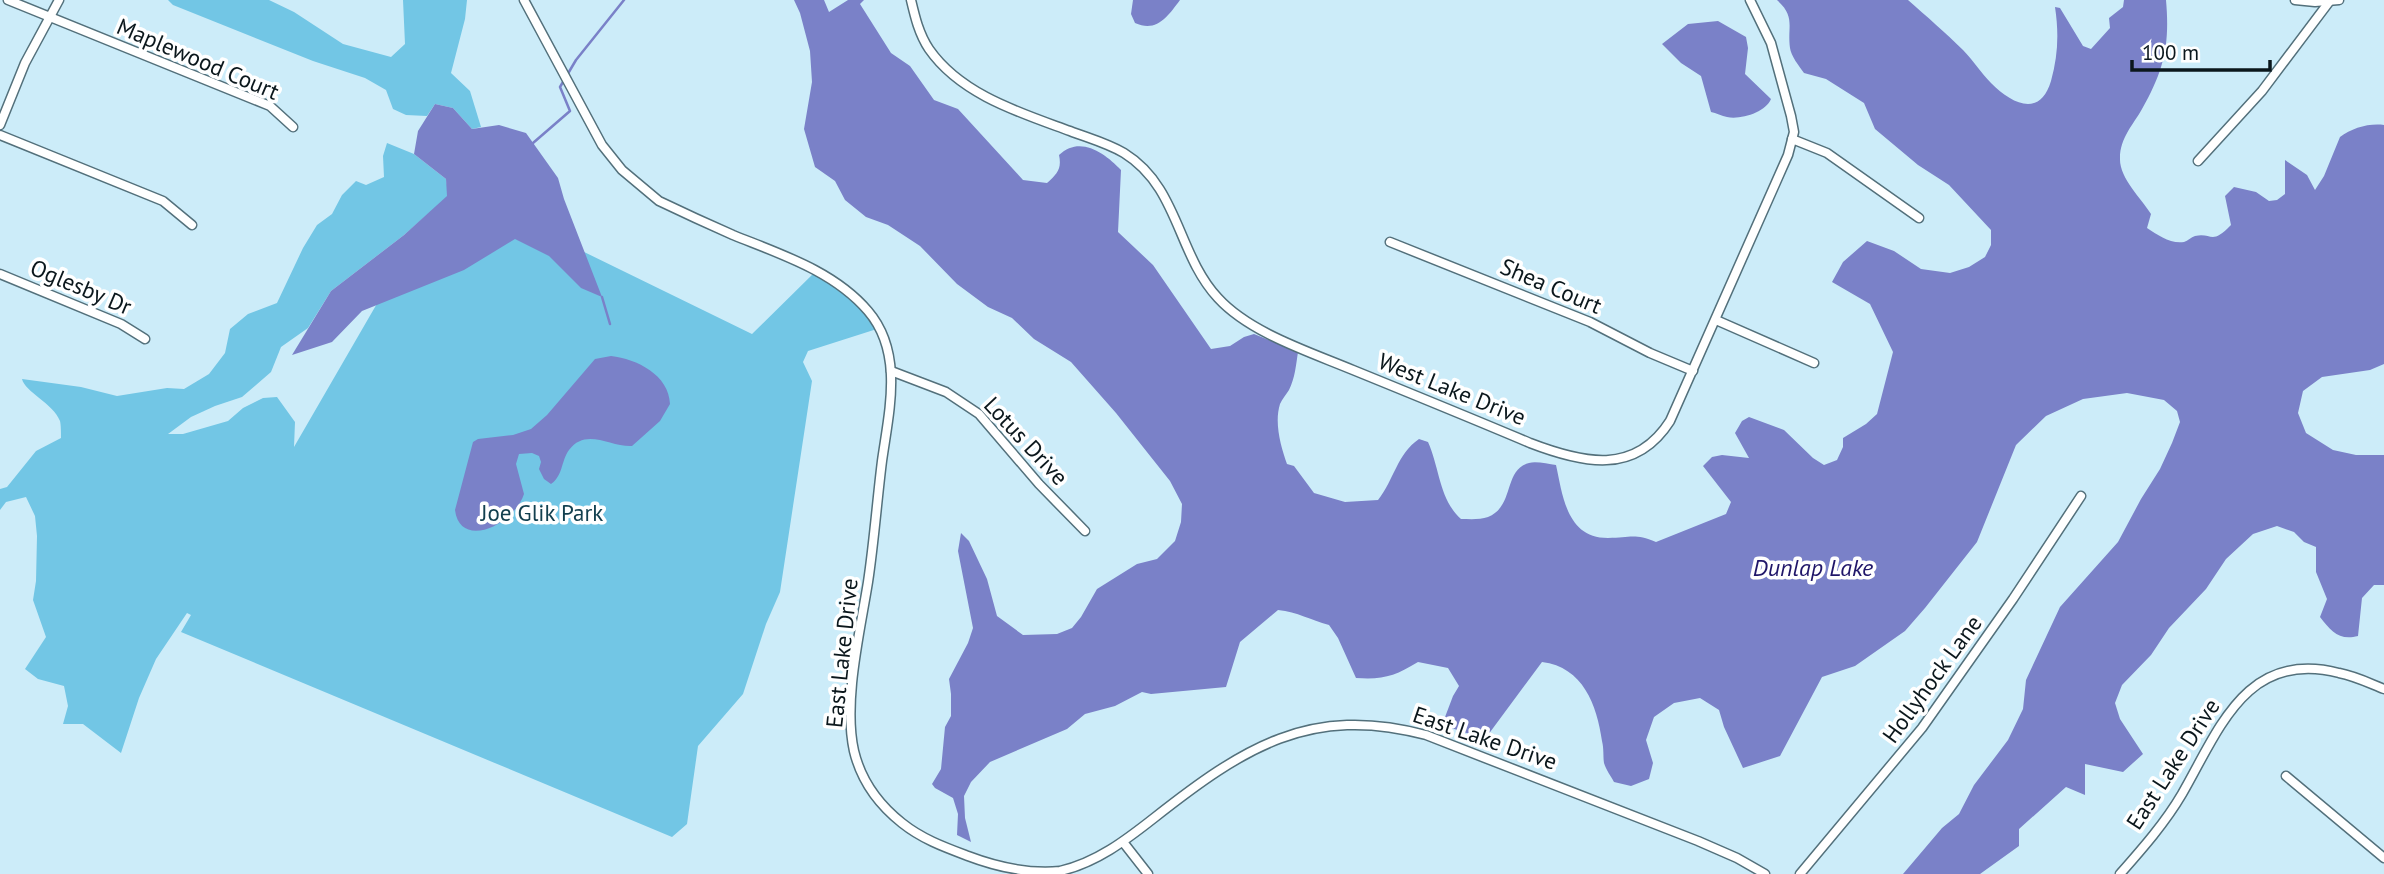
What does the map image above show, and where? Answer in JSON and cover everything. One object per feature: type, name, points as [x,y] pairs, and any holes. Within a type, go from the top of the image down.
[{"type":"street","name":"Maplewood Court","points":[[8,0],[270,106],[293,127]]},
{"type":"street","points":[[0,125],[25,63],[59,0]]},
{"type":"street","name":"East Lake Drive","points":[[524,0],[595,133],[622,170],[659,201],[787,257],[841,286],[866,308],[880,328],[891,371],[887,427],[850,719],[855,754],[864,778],[878,801],[904,825],[951,850],[1003,869],[1059,872],[1087,862],[1123,842],[1175,802],[1255,749],[1295,732],[1355,723],[1403,729],[1450,744],[1698,841],[1765,874]]},
{"type":"street","name":"West Lake Drive","points":[[911,0],[917,23],[929,49],[960,78],[1002,106],[1109,146],[1136,162],[1154,181],[1170,206],[1197,269],[1218,299],[1233,313],[1293,345],[1548,449],[1591,459],[1615,461],[1635,455],[1657,439],[1670,421],[1788,155],[1794,131],[1782,80],[1771,43],[1750,0]]},
{"type":"street","points":[[2295,0],[2339,0]]},
{"type":"street","points":[[2198,161],[2262,90],[2329,2]]},
{"type":"street","points":[[0,135],[163,201],[192,225]]},
{"type":"street","points":[[1792,139],[1827,153],[1919,218]]},
{"type":"street","name":"Shea Court","points":[[1390,242],[1590,322],[1650,353],[1693,371]]},
{"type":"street","name":"Oglesby Dr","points":[[0,274],[121,324],[145,338]]},
{"type":"street","points":[[1716,320],[1814,363]]},
{"type":"street","name":"Lotus Drive","points":[[891,371],[946,392],[979,414],[1039,484],[1086,531]]},
{"type":"street","name":"Hollyhock Lane","points":[[1800,874],[1922,727],[2013,599],[2081,496]]},
{"type":"street","name":"East Lake Drive","points":[[2120,874],[2158,830],[2180,798],[2233,706],[2249,690],[2276,675],[2306,668],[2337,672],[2384,689]]},
{"type":"street","points":[[2286,776],[2384,858]]},
{"type":"street","points":[[1123,842],[1148,874]]},
{"type":"green space","points":[[168,0],[269,0],[294,12],[343,44],[391,57],[405,44],[403,0],[467,0],[465,19],[451,73],[470,91],[481,127],[472,129],[453,108],[435,104],[427,116],[406,115],[393,109],[386,90],[365,78],[313,61],[173,5]]},
{"type":"green space","name":"Joe Glik Park","points":[[387,143],[414,154],[446,179],[447,185],[752,334],[816,271],[841,286],[880,328],[808,351],[803,362],[812,381],[780,592],[766,624],[743,694],[698,746],[687,824],[672,837],[181,632],[191,615],[187,613],[156,659],[139,698],[121,753],[83,724],[63,724],[68,706],[64,686],[38,679],[25,669],[46,637],[33,600],[36,581],[35,516],[26,497],[6,502],[0,510],[0,489],[7,487],[36,451],[61,438],[61,434],[60,421],[56,415],[28,389],[22,379],[81,387],[117,396],[167,388],[184,389],[209,374],[225,353],[230,329],[248,314],[277,303],[303,248],[317,225],[332,214],[342,195],[356,181],[366,185],[384,177],[383,156]],"holes":[[[430,212],[294,447],[295,422],[277,397],[263,398],[243,408],[228,421],[183,434],[168,434],[191,417],[242,397],[271,372],[281,347],[308,328],[331,291]]]},
{"type":"water","name":"Dunlap Lake","points":[[794,0],[824,0],[829,12],[848,0],[864,0],[860,4],[891,53],[910,66],[934,100],[958,109],[1023,180],[1047,183],[1058,171],[1059,155],[1075,147],[1092,149],[1115,164],[1121,170],[1118,232],[1153,265],[1211,349],[1230,346],[1254,334],[1298,352],[1293,381],[1278,411],[1278,427],[1287,464],[1294,466],[1314,493],[1345,502],[1378,500],[1406,452],[1419,439],[1428,442],[1444,493],[1461,519],[1485,518],[1496,512],[1506,497],[1515,473],[1521,467],[1535,462],[1556,465],[1569,514],[1584,531],[1594,536],[1637,537],[1656,542],[1726,514],[1731,502],[1703,466],[1712,457],[1722,455],[1749,458],[1735,433],[1742,421],[1749,417],[1784,430],[1824,465],[1837,460],[1843,447],[1843,438],[1877,414],[1893,352],[1870,304],[1832,282],[1843,262],[1867,241],[1894,251],[1921,269],[1950,273],[1969,267],[1985,257],[1991,245],[1991,230],[1949,185],[1918,165],[1875,129],[1864,103],[1826,79],[1804,73],[1791,51],[1789,17],[1777,0],[1908,0],[1963,50],[1999,90],[2025,104],[2040,100],[2051,81],[2057,44],[2055,7],[2060,8],[2083,46],[2091,49],[2110,28],[2109,18],[2123,7],[2124,0],[2166,0],[2164,57],[2150,95],[2125,138],[2120,158],[2123,173],[2151,214],[2147,228],[2160,236],[2179,242],[2195,236],[2219,235],[2231,225],[2225,196],[2234,187],[2256,192],[2269,201],[2277,200],[2285,194],[2285,160],[2307,175],[2315,190],[2324,176],[2340,137],[2361,127],[2384,125],[2384,364],[2370,370],[2322,377],[2303,391],[2298,413],[2306,433],[2333,450],[2356,455],[2384,455],[2384,585],[2374,585],[2362,598],[2358,636],[2341,636],[2320,617],[2327,599],[2316,572],[2316,547],[2304,542],[2294,532],[2277,526],[2253,534],[2226,559],[2206,589],[2169,628],[2151,655],[2122,685],[2115,703],[2120,719],[2143,754],[2123,772],[2085,764],[2085,795],[2066,787],[2019,829],[2019,846],[1980,874],[1903,874],[1942,828],[1959,814],[1974,785],[2008,740],[2023,709],[2026,680],[2060,607],[2118,542],[2160,469],[2180,422],[2177,411],[2164,400],[2127,393],[2083,399],[2046,416],[2016,445],[1977,542],[1905,631],[1855,666],[1822,677],[1780,756],[1743,768],[1719,710],[1700,698],[1674,703],[1654,717],[1646,740],[1653,763],[1649,779],[1631,786],[1614,782],[1604,763],[1600,727],[1592,702],[1586,690],[1568,671],[1542,662],[1485,739],[1442,725],[1459,686],[1448,668],[1418,662],[1389,676],[1356,678],[1338,638],[1329,625],[1278,610],[1240,642],[1226,687],[1151,694],[1142,692],[1115,706],[1085,714],[1067,729],[990,762],[971,782],[964,796],[965,818],[971,842],[957,835],[958,814],[953,798],[932,784],[941,769],[945,727],[951,716],[949,679],[973,628],[958,551],[961,533],[969,541],[987,579],[997,616],[1023,635],[1057,634],[1072,628],[1097,589],[1137,564],[1157,559],[1175,541],[1181,522],[1182,504],[1170,481],[1071,362],[1034,339],[1012,318],[988,307],[957,284],[920,246],[888,225],[866,217],[845,200],[835,181],[815,167],[804,129],[812,82],[810,51]]},
{"type":"water","points":[[1133,0],[1180,0],[1161,21],[1143,26],[1135,23],[1131,14]]},
{"type":"water","points":[[1718,21],[1746,37],[1748,48],[1745,74],[1771,99],[1764,108],[1752,114],[1733,118],[1711,112],[1701,76],[1681,63],[1662,44],[1688,24]]},
{"type":"water","points":[[435,104],[453,108],[472,129],[499,125],[526,133],[558,178],[602,297],[581,288],[549,256],[515,239],[464,270],[362,311],[332,342],[292,355],[331,291],[404,235],[447,196],[446,179],[414,154],[418,131]]},
{"type":"water","points":[[611,356],[641,365],[658,377],[668,394],[670,404],[660,421],[632,446],[591,439],[576,443],[564,459],[558,477],[551,484],[544,479],[539,469],[539,456],[532,453],[519,454],[516,464],[524,494],[518,505],[510,515],[488,529],[466,529],[459,522],[455,510],[473,442],[531,429],[547,415],[595,359]]},
{"type":"waterway","points":[[533,143],[570,111],[560,87],[576,60],[624,0]]},
{"type":"waterway","points":[[602,297],[610,324]]}]
